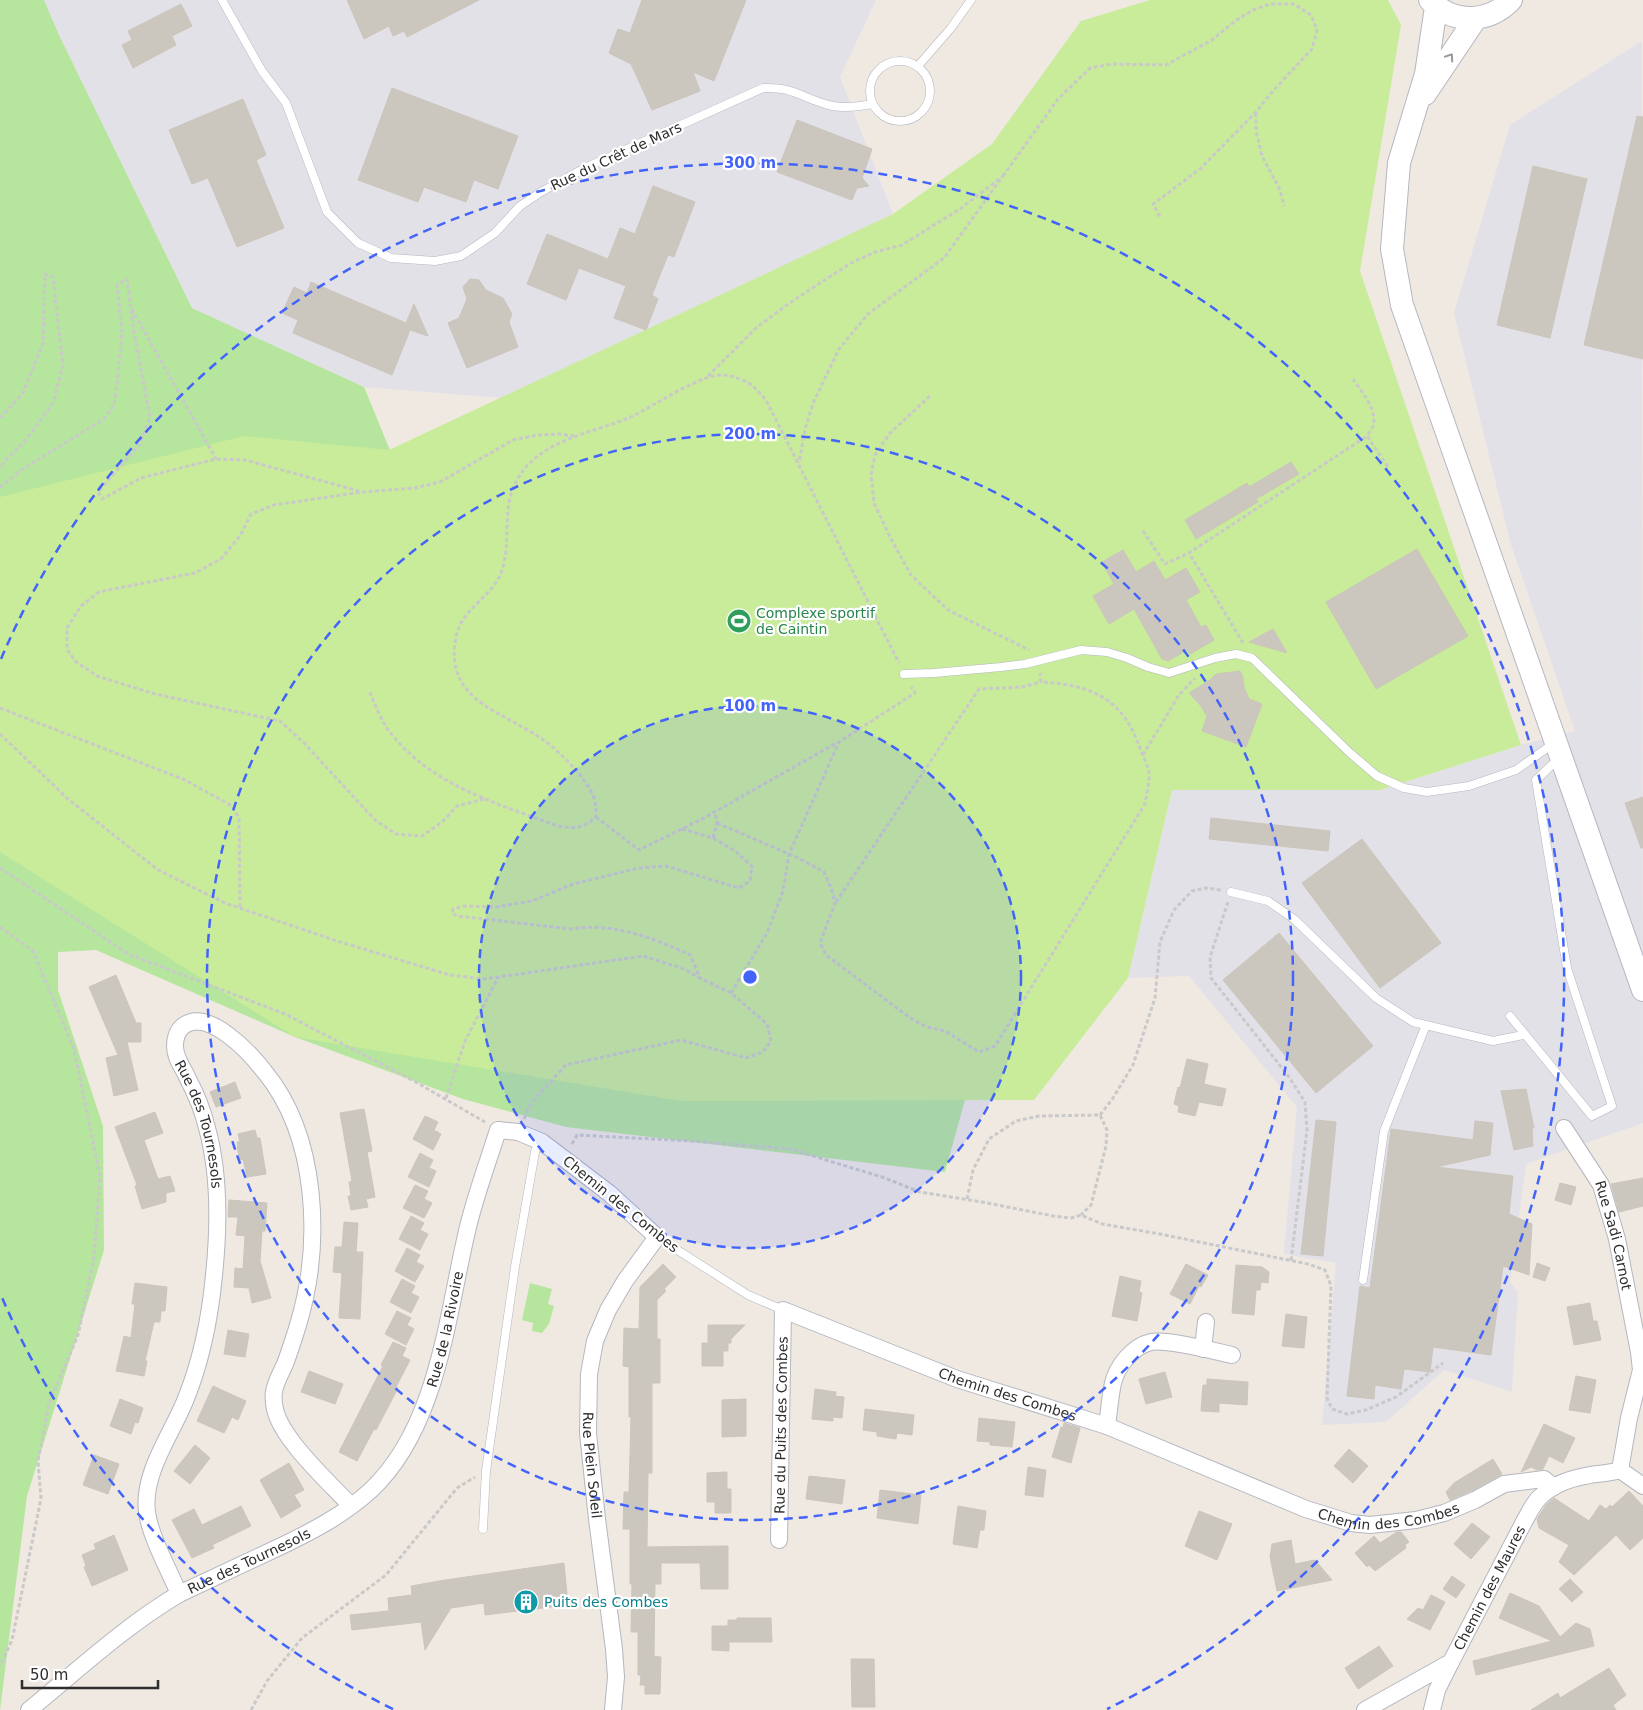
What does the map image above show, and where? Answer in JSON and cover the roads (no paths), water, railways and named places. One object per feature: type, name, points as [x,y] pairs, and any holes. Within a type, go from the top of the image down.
[{"type":"main road","points":[[1433,3],[1448,14],[1462,18],[1476,18],[1494,13],[1511,0]]},
{"type":"main road","points":[[1433,3],[1426,74],[1399,163],[1392,249],[1402,305],[1643,990]]},
{"type":"main road","points":[[1414,112],[1476,18]]},
{"type":"street","name":"Rue des Tournesols","points":[[201,1021],[216,1027],[242,1045],[266,1073],[284,1102],[298,1132],[306,1162],[311,1197],[309,1278],[299,1322],[274,1391],[275,1410],[281,1425],[291,1440],[351,1506],[298,1538],[179,1594],[150,1526],[146,1511],[146,1494],[152,1472],[185,1401],[195,1373],[203,1344],[214,1274],[217,1191],[213,1157],[207,1128],[195,1093],[176,1056],[175,1041],[178,1030],[187,1023],[201,1021]]},
{"type":"street","name":"Rue Sadi Carnot","points":[[1564,1128],[1601,1185],[1616,1239],[1639,1352],[1641,1370],[1629,1418],[1620,1470]]},
{"type":"street","name":"Chemin des Combes","points":[[498,1130],[518,1132],[539,1140],[609,1194],[657,1237]]},
{"type":"street","name":"Rue de la Rivoire","points":[[351,1506],[372,1489],[395,1462],[426,1404],[437,1368],[468,1226],[498,1130]]},
{"type":"street","name":"Rue Plein Soleil","points":[[613,1710],[616,1677],[588,1433],[589,1374],[595,1341],[608,1310],[625,1281],[657,1237]]},
{"type":"street","name":"Chemin des Combes","points":[[783,1310],[957,1379],[1107,1426],[1327,1517],[1351,1523],[1370,1525],[1416,1520],[1444,1513],[1475,1500],[1504,1484],[1544,1479],[1554,1487]]},
{"type":"street","name":"Rue du Puits des Combes","points":[[779,1540],[783,1310]]},
{"type":"street","points":[[1204,1349],[1206,1322]]},
{"type":"street","points":[[1107,1426],[1113,1383],[1118,1369],[1140,1347],[1152,1342],[1232,1355]]},
{"type":"street","points":[[1554,1487],[1568,1480],[1587,1475],[1609,1474],[1620,1470],[1643,1486]]},
{"type":"street","name":"Chemin des Maures","points":[[1365,1710],[1451,1662],[1526,1518],[1539,1498],[1554,1487]]},
{"type":"street","points":[[29,1710],[127,1629],[149,1612],[179,1594]]},
{"type":"street","points":[[1432,1710],[1437,1690],[1451,1662]]},
{"type":"lane","name":"Rue du Crêt de Mars","points":[[222,0],[262,70],[286,102],[327,212],[358,243],[391,258],[435,261],[461,256],[495,233],[520,206],[541,192],[585,168],[763,88],[780,87],[798,92],[824,104],[858,107],[872,104]]},
{"type":"lane","points":[[918,66],[951,28],[971,0]]},
{"type":"lane","points":[[897,60],[908,61],[918,66],[930,85],[930,96],[926,107],[919,115],[909,120],[898,122],[887,119],[878,113],[872,104],[869,92],[871,81],[876,71],[886,64],[897,60]]},
{"type":"lane","points":[[904,674],[972,671],[1026,664],[1081,650],[1107,652],[1169,673],[1215,658],[1236,654],[1252,658],[1350,753],[1377,776],[1404,788],[1427,792],[1469,786],[1516,770],[1558,749]]},
{"type":"lane","points":[[1510,1016],[1523,1035],[1592,1116],[1612,1106],[1567,968],[1536,780],[1558,749]]},
{"type":"lane","points":[[1231,892],[1268,901],[1288,914],[1376,998],[1413,1022],[1493,1041],[1523,1035]]},
{"type":"lane","points":[[1363,1280],[1384,1131],[1426,1025]]},
{"type":"lane","points":[[483,1529],[486,1470],[514,1267],[535,1152],[539,1140]]},
{"type":"lane","name":"Chemin des Combes","points":[[657,1237],[748,1294],[783,1310]]},
{"type":"place","name":"Complexe sportif de Caintin","points":[[739,621]]},
{"type":"place","name":"Puits des Combes","points":[[526,1602]]}]
